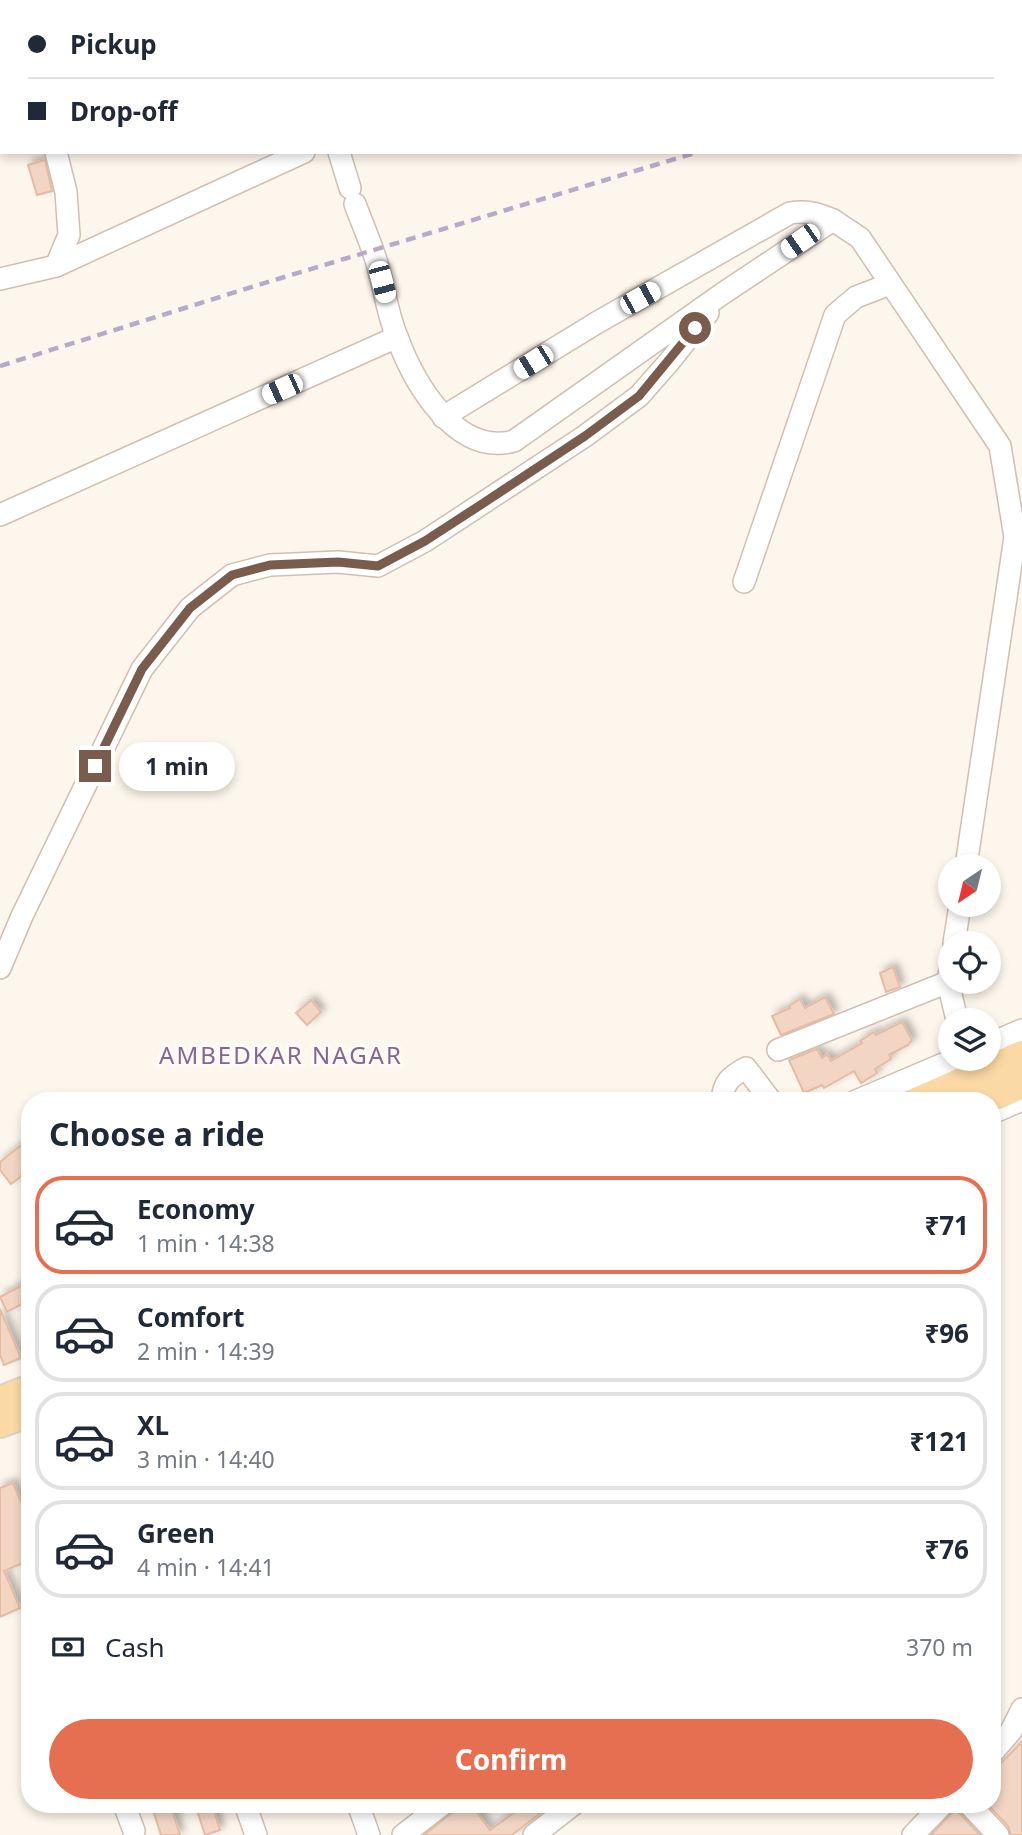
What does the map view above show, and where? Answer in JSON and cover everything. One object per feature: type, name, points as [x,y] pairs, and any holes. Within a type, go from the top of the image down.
[{"type":"main road","points":[[939,1092],[1022,1055]]},
{"type":"main road","points":[[1001,1093],[1022,1084]]},
{"type":"main road","points":[[0,1401],[21,1393]]},
{"type":"main road","points":[[0,1423],[21,1415]]},
{"type":"street","points":[[56,154],[66,192],[69,235],[56,266]]},
{"type":"street","points":[[0,279],[56,266],[300,154]]},
{"type":"street","points":[[340,154],[375,257],[397,337],[443,417],[467,436],[480,442],[505,444],[514,441],[722,294],[833,220]]},
{"type":"street","points":[[443,417],[598,321],[790,213],[815,212],[860,238],[1000,446],[1015,537],[967,854]]},
{"type":"street","points":[[744,582],[835,315],[856,297],[890,284]]},
{"type":"street","points":[[0,968],[22,916],[142,669],[190,608],[232,575],[270,565],[338,562],[378,566],[425,541],[585,436],[639,396],[722,294]]},
{"type":"street","points":[[0,515],[397,337]]},
{"type":"street","points":[[778,1050],[938,980]]},
{"type":"street","points":[[1001,1039],[1022,1030]]},
{"type":"street","points":[[877,1092],[938,1066]]},
{"type":"street","points":[[723,1092],[730,1076],[746,1068],[764,1092]]},
{"type":"street","points":[[1001,1109],[1022,1100]]},
{"type":"street","points":[[0,1432],[21,1425]]},
{"type":"street","points":[[1001,1745],[1016,1729],[1022,1709]]},
{"type":"street","points":[[127,1813],[134,1830]]},
{"type":"street","points":[[249,1813],[256,1835]]},
{"type":"street","points":[[361,1813],[368,1835]]},
{"type":"street","points":[[403,1835],[431,1813]]},
{"type":"street","points":[[534,1835],[562,1813]]},
{"type":"street","points":[[913,1835],[934,1813]]},
{"type":"street","points":[[977,1813],[998,1835]]},
{"type":"building","points":[[45,160],[52,191],[37,195],[28,165]]},
{"type":"building","points":[[893,967],[900,987],[886,992],[880,973]]},
{"type":"building","points":[[825,997],[834,1014],[781,1035],[772,1016],[790,1008],[789,1006],[800,999],[805,1008]]},
{"type":"building","points":[[311,1000],[321,1012],[307,1025],[296,1013]]},
{"type":"building","points":[[902,1022],[912,1040],[889,1055],[891,1059],[875,1069],[877,1073],[861,1083],[854,1071],[824,1088],[822,1085],[804,1092],[789,1060],[817,1049],[822,1058],[827,1054],[831,1061],[862,1043],[860,1041],[874,1032],[876,1035]]},
{"type":"building","points":[[21,1145],[21,1176],[11,1184],[0,1170],[0,1162]]},
{"type":"building","points":[[21,1286],[21,1305],[7,1312],[0,1297]]},
{"type":"building","points":[[0,1309],[21,1358],[4,1365],[0,1355]]},
{"type":"building","points":[[13,1483],[21,1501],[21,1564],[4,1571],[20,1608],[0,1617],[0,1488]]},
{"type":"building","points":[[1022,1742],[1022,1835],[1011,1835],[1008,1826],[996,1813],[1001,1813],[1001,1763]]},
{"type":"building","points":[[154,1813],[173,1813],[180,1835],[161,1835]]},
{"type":"building","points":[[198,1813],[215,1813],[220,1830],[205,1835]]},
{"type":"building","points":[[452,1813],[478,1813],[490,1830],[514,1813],[540,1813],[512,1835],[424,1835]]},
{"type":"building","points":[[952,1813],[959,1813],[980,1835],[931,1835]]},
{"type":"railway","points":[[0,366],[691,154]]},
{"type":"district","name":"AMBEDKAR NAGAR","points":[[281,1054]]},
{"type":"route","points":[[95,766],[142,669],[190,608],[232,575],[270,565],[338,562],[378,566],[425,541],[585,436],[639,396],[695,328]]}]
